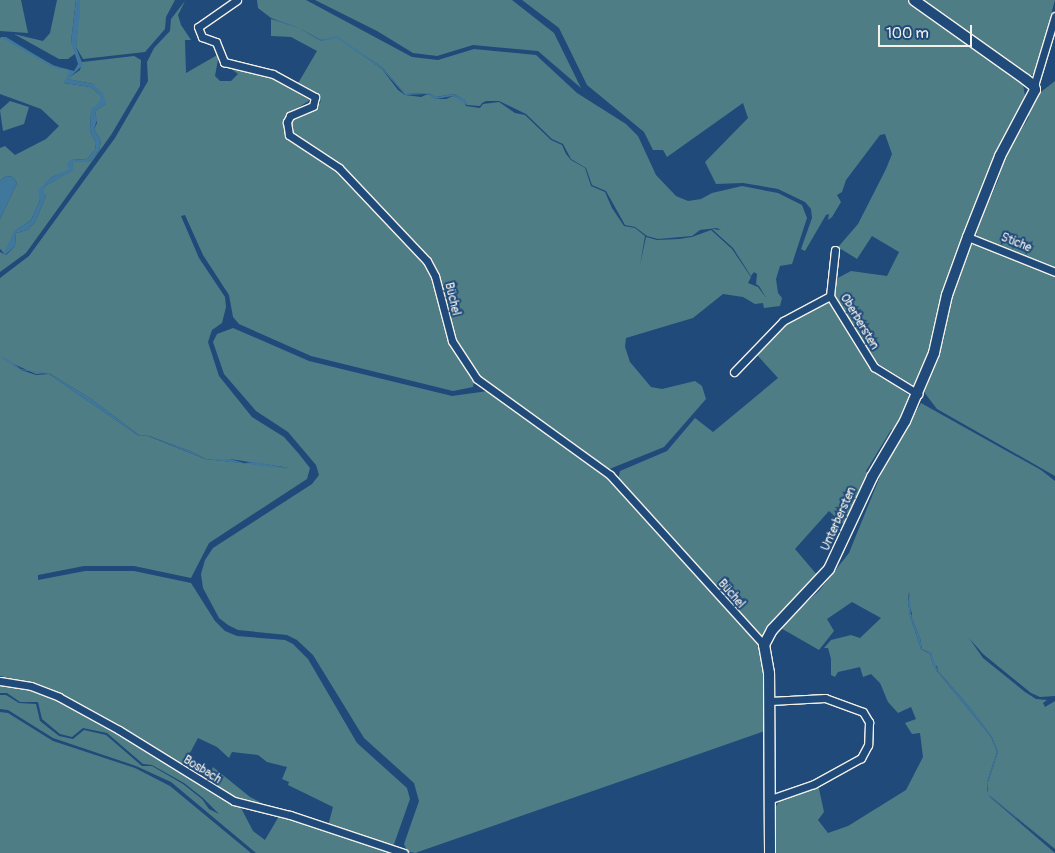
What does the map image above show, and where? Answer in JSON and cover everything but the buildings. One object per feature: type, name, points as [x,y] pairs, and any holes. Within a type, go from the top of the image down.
[{"type":"street","name":"Büchel","points":[[237,0],[198,27],[202,37],[216,42],[224,62],[273,74],[315,97],[313,106],[290,116],[287,122],[289,135],[339,168],[427,261],[435,276],[452,342],[476,380],[610,475],[764,645]]},
{"type":"street","points":[[914,0],[1034,86],[1055,16]]},
{"type":"street","name":"Unterbersten","points":[[764,645],[772,630],[829,569],[872,477],[918,394],[934,352],[947,295],[968,237],[1000,156],[1034,86]]},
{"type":"street","name":"Stiche","points":[[968,237],[1055,272]]},
{"type":"street","name":"Oberbersten","points":[[835,250],[830,296],[874,367],[918,394]]},
{"type":"street","name":"Oberbersten","points":[[734,372],[783,321],[830,296]]},
{"type":"street","points":[[764,645],[770,701],[770,853]]},
{"type":"street","name":"Bosbach","points":[[0,681],[31,686],[59,697],[119,730],[234,802],[290,815],[404,853]]},
{"type":"street","points":[[770,701],[825,698],[863,712],[869,722],[868,746],[860,758],[814,784],[771,799]]},
{"type":"green space","points":[[0,0],[21,0],[28,33],[0,31]]},
{"type":"green space","points":[[57,0],[76,0],[71,42],[76,53],[68,59],[59,59],[14,34],[43,41],[50,33]]},
{"type":"green space","points":[[80,0],[175,0],[166,17],[165,29],[145,52],[83,59],[76,47]]},
{"type":"green space","points":[[257,0],[306,0],[412,57],[438,60],[474,49],[536,55],[577,93],[626,124],[638,136],[656,175],[676,196],[688,201],[701,199],[712,193],[742,186],[778,193],[802,205],[807,218],[792,264],[780,266],[776,279],[778,293],[782,298],[780,306],[764,308],[763,303],[755,304],[743,297],[723,294],[693,318],[626,338],[625,347],[630,362],[651,387],[662,389],[695,381],[702,386],[706,399],[664,447],[607,470],[480,380],[454,341],[435,272],[349,174],[293,134],[291,123],[295,117],[314,111],[321,101],[297,85],[317,51],[291,37],[271,36],[271,19],[299,28],[271,18],[258,8]],"holes":[[[299,28],[321,40],[337,37],[321,41]],[[337,37],[383,68],[405,94],[428,93],[436,97],[453,94],[465,100],[467,105],[480,106],[486,101],[499,101],[526,114],[552,139],[563,144],[571,159],[586,168],[592,185],[606,191],[625,225],[635,227],[647,236],[658,239],[692,236],[700,230],[717,228],[721,230],[712,229],[733,248],[751,276],[754,272],[757,274],[756,284],[767,299],[758,287],[748,283],[751,277],[732,249],[711,230],[692,237],[679,239],[657,240],[646,237],[640,265],[645,236],[635,228],[624,226],[612,208],[605,192],[591,186],[585,168],[571,160],[562,145],[551,140],[525,115],[515,113],[499,102],[483,104],[480,108],[466,106],[464,101],[453,96],[446,99],[436,99],[428,94],[421,97],[405,95],[398,90],[382,69]]]},
{"type":"green space","points":[[315,0],[512,0],[554,33],[581,88],[538,51],[473,45],[437,56],[413,53],[377,31]]},
{"type":"green space","points":[[522,0],[908,0],[1023,84],[1025,96],[943,295],[927,358],[914,386],[877,363],[833,296],[832,281],[851,271],[887,276],[899,252],[872,236],[857,259],[841,249],[835,257],[839,246],[858,224],[886,169],[892,154],[885,134],[880,135],[846,180],[842,192],[837,195],[841,202],[832,217],[828,220],[829,214],[826,215],[805,251],[801,249],[812,218],[811,209],[805,202],[778,189],[743,183],[716,184],[705,162],[748,118],[743,103],[667,157],[663,150],[653,150],[644,132],[587,85],[559,28]]},
{"type":"green space","points":[[920,0],[1055,0],[1035,74],[1028,76]]},
{"type":"green space","points":[[185,1],[178,15],[181,25],[191,40],[185,40],[186,73],[219,54],[215,76],[220,81],[231,81],[238,74],[229,67],[256,72],[267,75],[310,100],[290,113],[285,129],[347,177],[422,259],[431,273],[449,343],[474,381],[473,387],[453,391],[311,356],[239,324],[233,317],[229,295],[203,255],[185,215],[181,216],[199,258],[225,297],[226,307],[222,323],[212,330],[208,342],[219,376],[252,417],[284,437],[299,454],[310,468],[307,479],[209,543],[191,578],[134,566],[84,566],[38,575],[38,580],[85,571],[134,571],[191,583],[215,621],[225,631],[237,636],[285,640],[293,644],[308,659],[357,743],[407,788],[410,799],[393,847],[328,826],[333,807],[288,785],[289,782],[282,779],[287,767],[267,762],[258,755],[232,752],[229,758],[217,747],[198,738],[183,766],[121,726],[61,693],[38,684],[0,676],[0,278],[29,256],[115,138],[148,81],[147,62],[154,48],[170,31],[171,19]],"holes":[[[9,362],[36,374],[49,373],[91,399],[139,435],[149,436],[206,459],[230,459],[290,468],[205,459],[148,436],[139,436],[49,374],[36,375],[21,370]]]},
{"type":"green space","points":[[3,37],[60,69],[67,69],[70,72],[64,83],[91,87],[100,95],[100,102],[91,113],[90,131],[96,143],[95,150],[87,159],[70,160],[70,170],[52,177],[39,190],[40,200],[31,220],[15,231],[5,252],[0,249],[0,219],[17,183],[13,177],[6,176],[0,181],[0,148],[5,146],[15,155],[46,139],[59,126],[41,109],[0,94],[0,38]]},
{"type":"green space","points":[[134,56],[141,60],[140,86],[111,135],[26,253],[0,272],[0,252],[6,255],[15,246],[16,233],[27,230],[35,222],[46,196],[42,192],[45,186],[73,170],[72,162],[89,162],[99,151],[101,141],[94,129],[97,123],[95,111],[106,104],[93,84],[67,79],[80,70],[82,62]]},
{"type":"green space","points":[[1055,81],[1055,269],[978,237],[975,231],[998,181],[1004,158],[1029,117],[1027,114],[1037,95]]},
{"type":"green space","points":[[10,101],[29,107],[24,124],[3,131],[0,110]]},
{"type":"green space","points":[[975,243],[1055,275],[1055,476],[937,409],[924,392],[944,339],[947,314],[967,249]]},
{"type":"green space","points":[[824,300],[832,305],[872,369],[910,396],[895,429],[891,430],[866,471],[868,475],[845,526],[829,511],[795,549],[818,576],[763,636],[758,636],[618,480],[620,471],[667,451],[695,418],[713,432],[778,378],[758,356],[759,346],[783,324]]},
{"type":"green space","points":[[233,328],[309,361],[452,396],[488,391],[608,477],[759,645],[765,672],[768,853],[764,853],[765,731],[415,853],[407,851],[404,844],[419,801],[414,783],[364,738],[313,655],[297,640],[287,635],[238,630],[228,625],[219,618],[203,588],[201,574],[205,560],[213,548],[312,484],[319,475],[316,465],[288,432],[256,411],[224,374],[213,342],[217,334]]},
{"type":"green space","points":[[921,403],[1041,470],[1055,481],[1055,696],[1040,697],[1031,693],[983,654],[969,638],[983,658],[1025,692],[1036,699],[1047,700],[1043,703],[1045,707],[1055,701],[1055,849],[989,795],[1055,853],[774,853],[774,809],[781,799],[818,784],[824,812],[818,820],[828,833],[848,826],[906,790],[923,757],[920,733],[912,734],[905,723],[916,719],[911,707],[898,713],[888,702],[880,683],[871,674],[863,677],[860,667],[838,672],[835,677],[831,675],[831,659],[828,648],[824,648],[831,640],[851,635],[860,638],[881,618],[852,602],[827,619],[834,631],[819,650],[779,627],[819,591],[849,553],[883,469]],"holes":[[[909,592],[911,616],[920,638],[922,649],[931,653],[934,665],[937,666],[938,671],[967,704],[992,737],[998,752],[988,782],[988,792],[987,782],[997,752],[991,737],[937,671],[933,665],[930,654],[921,649],[910,616],[908,602]]]},
{"type":"green space","points":[[0,685],[35,691],[57,700],[117,733],[221,799],[240,806],[253,831],[265,840],[279,816],[397,853],[256,853],[171,782],[136,766],[53,738],[8,710],[0,709],[0,695],[6,695],[19,703],[36,704],[40,721],[59,736],[73,739],[84,730],[106,735],[142,766],[152,766],[183,784],[202,799],[209,809],[219,814],[184,783],[152,765],[143,764],[107,733],[83,728],[72,737],[60,734],[42,719],[38,702],[20,702],[7,693],[0,693]]},
{"type":"green space","points":[[0,712],[8,713],[53,741],[135,768],[170,786],[251,853],[0,853]]},
{"type":"green space","points":[[213,767],[250,797],[275,810],[236,799],[207,782]]},
{"type":"water","points":[[76,0],[80,0],[76,47],[83,65],[68,79],[93,84],[103,93],[106,104],[95,111],[97,120],[94,129],[101,141],[99,151],[89,162],[72,162],[74,170],[45,186],[43,192],[46,196],[35,222],[27,230],[16,233],[15,246],[5,255],[0,249],[5,251],[15,231],[31,220],[40,200],[38,190],[52,177],[69,170],[67,164],[70,160],[87,159],[95,150],[96,143],[90,131],[91,109],[100,102],[100,95],[91,87],[64,83],[69,72],[67,69],[74,71],[78,64],[71,42]]},
{"type":"water","points":[[271,19],[284,22],[299,28]]},
{"type":"water","points":[[299,28],[321,40],[337,36],[383,68],[405,94],[428,93],[437,97],[452,94],[466,100],[467,105],[453,96],[436,99],[428,94],[405,95],[382,69],[337,38],[321,41]]},
{"type":"water","points":[[0,37],[6,37],[52,65],[67,69],[51,66]]},
{"type":"water","points":[[6,176],[13,177],[17,183],[0,219],[0,181]]},
{"type":"water","points":[[0,357],[7,359],[21,369],[49,373],[91,399],[139,435],[149,436],[139,436],[49,374],[21,370]]},
{"type":"water","points":[[149,436],[206,459],[230,459],[244,463],[262,463],[290,469],[205,459]]},
{"type":"water","points":[[910,592],[911,616],[920,638],[922,649],[931,653],[938,671],[967,704],[992,737],[998,752],[988,782],[988,794],[1055,850],[988,795],[987,782],[997,752],[991,737],[933,666],[930,654],[921,649],[910,616],[908,602]]}]
